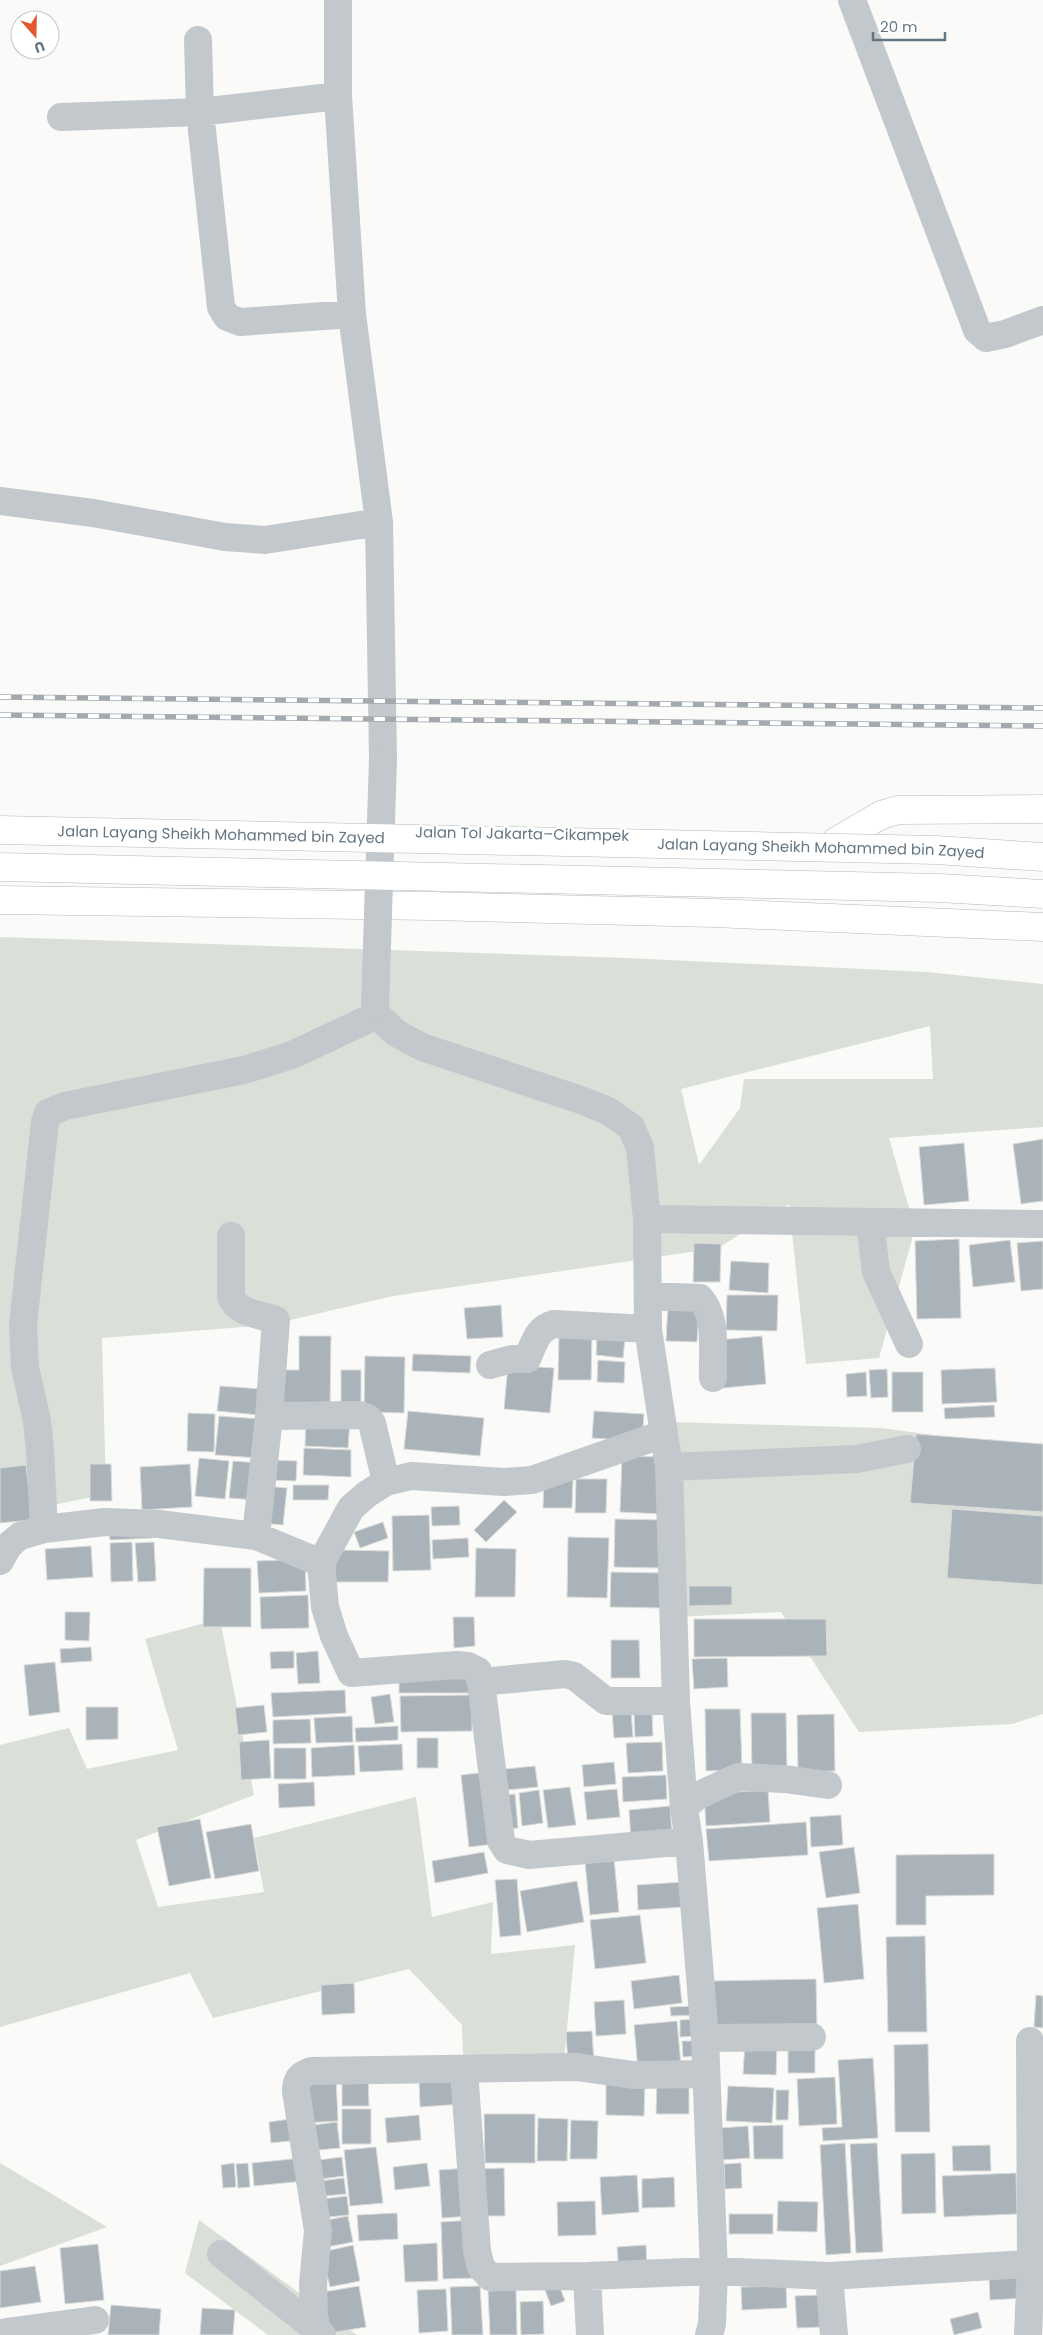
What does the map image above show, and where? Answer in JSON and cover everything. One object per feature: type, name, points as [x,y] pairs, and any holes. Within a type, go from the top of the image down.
[{"type":"highway","points":[[835,842],[881,815],[898,810],[1043,809]]},
{"type":"highway","name":"Jalan Tol Jakarta–Cikampek","points":[[0,824],[835,842],[1043,852]]},
{"type":"highway","name":"Jalan Layang Sheikh Mohammed bin Zayed","points":[[0,830],[936,850],[1043,857]]},
{"type":"highway","points":[[0,867],[938,888],[1043,894]]},
{"type":"highway","points":[[0,900],[432,906],[714,913],[1043,927]]},
{"type":"highway","points":[[714,913],[1043,947]]},
{"type":"street","points":[[338,0],[338,96],[352,314],[379,522],[383,759],[376,1011],[396,1033],[422,1047],[581,1100],[608,1111],[631,1127],[640,1148],[648,1219],[648,1329],[669,1467],[676,1701],[705,2038],[714,2272],[712,2324],[709,2335]]},
{"type":"street","points":[[852,0],[977,330],[986,338],[1005,334],[1043,320]]},
{"type":"street","points":[[198,40],[200,112],[221,307],[228,317],[240,322],[352,314]]},
{"type":"street","points":[[62,116],[200,112],[338,96]]},
{"type":"street","points":[[0,501],[93,513],[225,537],[265,540],[379,522]]},
{"type":"street","points":[[44,1529],[40,1448],[37,1421],[25,1367],[23,1324],[44,1129],[48,1113],[65,1106],[244,1070],[292,1055],[376,1011]]},
{"type":"street","points":[[648,1219],[1043,1224]]},
{"type":"street","points":[[870,1222],[876,1272],[909,1344]]},
{"type":"street","points":[[232,1236],[231,1281],[233,1303],[240,1309],[276,1320],[269,1416],[256,1536]]},
{"type":"street","points":[[648,1296],[700,1298],[706,1305],[710,1315],[713,1378]]},
{"type":"street","points":[[490,1365],[512,1359],[527,1359],[539,1332],[546,1326],[554,1324],[648,1329]]},
{"type":"street","points":[[269,1416],[360,1415],[368,1418],[372,1423],[386,1482]]},
{"type":"street","points":[[663,1434],[532,1480],[504,1482],[411,1476],[386,1482],[350,1508],[321,1563],[325,1607],[334,1636],[351,1673],[468,1666],[478,1671],[501,1841],[507,1850],[529,1855],[689,1841]]},
{"type":"street","points":[[669,1467],[857,1459],[907,1449]]},
{"type":"street","points":[[0,1561],[9,1545],[20,1536],[44,1529],[105,1522],[141,1523],[256,1536],[321,1563]]},
{"type":"street","points":[[481,1682],[566,1674],[574,1676],[606,1701],[676,1701]]},
{"type":"street","points":[[684,1808],[696,1796],[738,1777],[785,1779],[828,1785]]},
{"type":"street","points":[[705,2038],[812,2037]]},
{"type":"street","points":[[1028,2335],[1037,2264],[1030,2041]]},
{"type":"street","points":[[320,2332],[313,2284],[318,2231],[296,2091],[296,2081],[303,2074],[311,2071],[577,2067],[633,2075],[706,2074]]},
{"type":"street","points":[[464,2070],[477,2251],[481,2267],[490,2277],[714,2272],[829,2276],[1037,2264]]},
{"type":"street","points":[[221,2254],[320,2332]]},
{"type":"street","points":[[587,2276],[590,2335]]},
{"type":"street","points":[[829,2276],[834,2335]]},
{"type":"street","points":[[2,2335],[6,2332],[95,2320]]},
{"type":"shaded area","points":[[0,937],[626,958],[927,972],[1043,984],[1043,1127],[889,1138],[915,1229],[879,1358],[806,1364],[789,1204],[718,1248],[393,1296],[269,1325],[102,1338],[106,1494],[0,1516]],"holes":[[[930,1026],[933,1079],[744,1079],[740,1108],[699,1165],[681,1089]]]},
{"type":"shaded area","points":[[671,1422],[881,1428],[1043,1450],[1043,1714],[1012,1724],[859,1732],[781,1612],[675,1617]]},
{"type":"shaded area","points":[[220,1619],[254,1795],[136,1840],[158,1907],[264,1892],[254,1838],[416,1797],[432,1917],[493,1902],[491,1954],[575,1945],[563,2070],[464,2081],[462,2025],[409,1969],[213,2018],[190,1973],[0,2027],[0,1745],[69,1728],[87,1769],[178,1750],[145,1639]]},
{"type":"shaded area","points":[[0,2163],[107,2227],[0,2266]]},
{"type":"shaded area","points":[[199,2220],[357,2335],[268,2335],[185,2273]]},
{"type":"building","points":[[1043,1139],[1043,1201],[1021,1204],[1013,1144]]},
{"type":"building","points":[[964,1143],[969,1201],[924,1205],[919,1147]]},
{"type":"building","points":[[959,1239],[961,1318],[917,1319],[915,1241]]},
{"type":"building","points":[[1010,1240],[1015,1282],[973,1287],[969,1245]]},
{"type":"building","points":[[1043,1241],[1043,1289],[1021,1291],[1017,1243]]},
{"type":"building","points":[[694,1243],[721,1244],[720,1282],[693,1282]]},
{"type":"building","points":[[731,1261],[769,1263],[768,1293],[729,1290]]},
{"type":"building","points":[[727,1295],[778,1295],[777,1331],[726,1330]]},
{"type":"building","points":[[668,1303],[699,1305],[697,1342],[666,1341]]},
{"type":"building","points":[[501,1305],[503,1337],[467,1339],[464,1308]]},
{"type":"building","points":[[559,1335],[592,1336],[591,1380],[558,1380]]},
{"type":"building","points":[[299,1336],[331,1336],[330,1406],[283,1406],[284,1370],[299,1370]]},
{"type":"building","points":[[762,1336],[766,1384],[723,1388],[719,1340]]},
{"type":"building","points":[[597,1337],[625,1339],[623,1358],[596,1355]]},
{"type":"building","points":[[413,1354],[471,1356],[470,1373],[412,1371]]},
{"type":"building","points":[[365,1356],[405,1357],[404,1413],[364,1412]]},
{"type":"building","points":[[598,1360],[625,1362],[624,1383],[597,1382]]},
{"type":"building","points":[[508,1365],[554,1368],[550,1413],[504,1409]]},
{"type":"building","points":[[995,1368],[997,1402],[942,1404],[941,1370]]},
{"type":"building","points":[[887,1369],[888,1397],[871,1398],[869,1370]]},
{"type":"building","points":[[341,1370],[361,1370],[361,1406],[341,1405]]},
{"type":"building","points":[[866,1372],[867,1396],[847,1397],[846,1374]]},
{"type":"building","points":[[892,1372],[923,1372],[923,1412],[892,1412]]},
{"type":"building","points":[[220,1386],[262,1389],[259,1415],[217,1411]]},
{"type":"building","points":[[994,1405],[995,1417],[945,1419],[944,1408]]},
{"type":"building","points":[[408,1411],[484,1418],[480,1456],[404,1449]]},
{"type":"building","points":[[594,1411],[644,1414],[642,1441],[592,1438]]},
{"type":"building","points":[[188,1413],[215,1414],[214,1452],[187,1451]]},
{"type":"building","points":[[219,1416],[261,1419],[258,1458],[215,1455]]},
{"type":"building","points":[[306,1418],[350,1420],[348,1448],[305,1446]]},
{"type":"building","points":[[916,1434],[1043,1444],[1043,1512],[910,1503]]},
{"type":"building","points":[[304,1448],[351,1450],[351,1477],[303,1475]]},
{"type":"building","points":[[622,1456],[666,1457],[663,1514],[620,1512]]},
{"type":"building","points":[[199,1458],[229,1461],[225,1499],[195,1496]]},
{"type":"building","points":[[268,1460],[297,1461],[296,1481],[267,1480]]},
{"type":"building","points":[[233,1461],[259,1463],[255,1500],[229,1498]]},
{"type":"building","points":[[90,1464],[111,1464],[112,1501],[90,1501]]},
{"type":"building","points":[[190,1464],[192,1507],[142,1510],[140,1467]]},
{"type":"building","points":[[26,1465],[32,1520],[0,1523],[0,1468]]},
{"type":"building","points":[[576,1479],[607,1479],[606,1513],[575,1513]]},
{"type":"building","points":[[544,1480],[573,1480],[572,1508],[543,1508]]},
{"type":"building","points":[[293,1485],[329,1485],[328,1500],[293,1500]]},
{"type":"building","points":[[265,1486],[287,1488],[283,1525],[262,1523]]},
{"type":"building","points":[[504,1500],[517,1512],[486,1542],[474,1530]]},
{"type":"building","points":[[459,1506],[460,1525],[432,1526],[431,1507]]},
{"type":"building","points":[[952,1509],[1043,1516],[1043,1585],[947,1578]]},
{"type":"building","points":[[429,1515],[431,1570],[393,1571],[392,1516]]},
{"type":"building","points":[[615,1519],[662,1520],[660,1568],[614,1567]]},
{"type":"building","points":[[383,1522],[388,1538],[360,1548],[354,1532]]},
{"type":"building","points":[[152,1527],[152,1538],[110,1540],[109,1529]]},
{"type":"building","points":[[568,1537],[609,1538],[607,1598],[567,1597]]},
{"type":"building","points":[[468,1538],[469,1557],[433,1559],[432,1540]]},
{"type":"building","points":[[132,1542],[133,1581],[111,1582],[110,1543]]},
{"type":"building","points":[[154,1542],[156,1581],[138,1582],[135,1543]]},
{"type":"building","points":[[91,1546],[93,1577],[47,1580],[45,1549]]},
{"type":"building","points":[[476,1548],[516,1549],[515,1597],[475,1597]]},
{"type":"building","points":[[336,1550],[389,1551],[388,1582],[335,1582]]},
{"type":"building","points":[[305,1559],[306,1591],[259,1593],[257,1561]]},
{"type":"building","points":[[204,1568],[251,1568],[251,1627],[203,1627]]},
{"type":"building","points":[[611,1572],[662,1573],[662,1608],[610,1607]]},
{"type":"building","points":[[689,1586],[732,1586],[732,1605],[689,1606]]},
{"type":"building","points":[[308,1595],[309,1628],[261,1629],[260,1597]]},
{"type":"building","points":[[65,1612],[90,1612],[89,1641],[65,1640]]},
{"type":"building","points":[[453,1617],[474,1617],[475,1646],[454,1648]]},
{"type":"building","points":[[694,1619],[826,1619],[827,1656],[694,1657]]},
{"type":"building","points":[[611,1640],[639,1640],[640,1678],[611,1678]]},
{"type":"building","points":[[91,1647],[92,1661],[61,1663],[60,1649]]},
{"type":"building","points":[[294,1651],[294,1668],[271,1669],[270,1652]]},
{"type":"building","points":[[318,1651],[320,1683],[298,1684],[296,1653]]},
{"type":"building","points":[[727,1658],[728,1687],[694,1689],[692,1659]]},
{"type":"building","points":[[55,1662],[60,1712],[29,1716],[24,1665]]},
{"type":"building","points":[[399,1673],[470,1673],[470,1693],[399,1693]]},
{"type":"building","points":[[345,1690],[346,1713],[273,1717],[271,1693]]},
{"type":"building","points":[[390,1694],[394,1722],[375,1724],[371,1697]]},
{"type":"building","points":[[472,1695],[472,1731],[401,1732],[400,1696]]},
{"type":"building","points":[[264,1705],[267,1732],[238,1735],[235,1708]]},
{"type":"building","points":[[86,1707],[118,1707],[118,1739],[86,1740]]},
{"type":"building","points":[[705,1709],[740,1709],[742,1770],[706,1771]]},
{"type":"building","points":[[631,1710],[633,1737],[614,1738],[612,1711]]},
{"type":"building","points":[[634,1712],[652,1712],[653,1736],[635,1737]]},
{"type":"building","points":[[751,1713],[786,1713],[787,1773],[752,1774]]},
{"type":"building","points":[[834,1714],[835,1771],[798,1772],[797,1715]]},
{"type":"building","points":[[352,1716],[353,1742],[316,1743],[314,1718]]},
{"type":"building","points":[[310,1719],[311,1743],[273,1744],[273,1720]]},
{"type":"building","points":[[398,1726],[398,1740],[356,1742],[355,1728]]},
{"type":"building","points":[[417,1738],[438,1738],[438,1768],[417,1768]]},
{"type":"building","points":[[269,1740],[271,1778],[241,1780],[239,1742]]},
{"type":"building","points":[[662,1742],[663,1771],[628,1773],[626,1743]]},
{"type":"building","points":[[402,1744],[403,1770],[360,1772],[358,1746]]},
{"type":"building","points":[[354,1745],[355,1775],[312,1777],[311,1748]]},
{"type":"building","points":[[274,1748],[306,1748],[306,1779],[274,1779]]},
{"type":"building","points":[[614,1762],[616,1784],[584,1787],[582,1765]]},
{"type":"building","points":[[535,1766],[538,1787],[507,1790],[505,1769]]},
{"type":"building","points":[[487,1772],[494,1844],[469,1847],[461,1775]]},
{"type":"building","points":[[666,1775],[667,1799],[623,1802],[622,1777]]},
{"type":"building","points":[[314,1782],[315,1806],[279,1808],[278,1784]]},
{"type":"building","points":[[570,1787],[576,1825],[548,1828],[543,1790]]},
{"type":"building","points":[[617,1789],[620,1817],[587,1820],[584,1792]]},
{"type":"building","points":[[539,1790],[543,1823],[522,1826],[519,1793]]},
{"type":"building","points":[[768,1790],[770,1822],[706,1826],[704,1794]]},
{"type":"building","points":[[515,1794],[518,1828],[502,1829],[499,1795]]},
{"type":"building","points":[[670,1806],[672,1835],[631,1839],[629,1810]]},
{"type":"building","points":[[841,1815],[843,1845],[811,1847],[810,1817]]},
{"type":"building","points":[[200,1819],[211,1878],[169,1886],[157,1827]]},
{"type":"building","points":[[806,1822],[808,1855],[709,1861],[706,1829]]},
{"type":"building","points":[[251,1824],[259,1871],[215,1879],[206,1832]]},
{"type":"building","points":[[854,1847],[860,1893],[826,1898],[819,1852]]},
{"type":"building","points":[[484,1852],[488,1873],[435,1883],[432,1861]]},
{"type":"building","points":[[994,1854],[994,1895],[926,1896],[926,1925],[896,1925],[896,1855]]},
{"type":"building","points":[[614,1858],[619,1912],[590,1915],[585,1861]]},
{"type":"building","points":[[517,1879],[521,1935],[500,1937],[495,1880]]},
{"type":"building","points":[[577,1881],[584,1922],[527,1932],[520,1891]]},
{"type":"building","points":[[683,1882],[684,1907],[638,1910],[637,1885]]},
{"type":"building","points":[[858,1904],[864,1979],[824,1983],[817,1908]]},
{"type":"building","points":[[640,1915],[646,1963],[595,1969],[590,1920]]},
{"type":"building","points":[[925,1936],[927,2032],[888,2032],[886,1937]]},
{"type":"building","points":[[679,1975],[682,2003],[634,2009],[631,1981]]},
{"type":"building","points":[[816,1979],[817,2029],[713,2031],[712,1981]]},
{"type":"building","points":[[354,1983],[355,2013],[322,2015],[321,1985]]},
{"type":"building","points":[[1036,1995],[1043,1996],[1043,2028],[1034,2027]]},
{"type":"building","points":[[624,2000],[626,2034],[596,2036],[594,2002]]},
{"type":"building","points":[[697,2006],[697,2015],[671,2016],[670,2007]]},
{"type":"building","points":[[698,2019],[698,2036],[680,2037],[680,2020]]},
{"type":"building","points":[[677,2021],[681,2066],[638,2070],[634,2025]]},
{"type":"building","points":[[592,2031],[594,2062],[568,2064],[566,2032]]},
{"type":"building","points":[[682,2041],[698,2041],[698,2056],[683,2057]]},
{"type":"building","points":[[788,2041],[815,2041],[815,2073],[788,2073]]},
{"type":"building","points":[[745,2042],[777,2044],[776,2075],[743,2074]]},
{"type":"building","points":[[928,2044],[930,2132],[895,2132],[894,2045]]},
{"type":"building","points":[[873,2058],[878,2138],[823,2141],[822,2128],[842,2127],[838,2060]]},
{"type":"building","points":[[342,2074],[368,2074],[369,2106],[342,2106]]},
{"type":"building","points":[[336,2077],[338,2121],[303,2123],[301,2079]]},
{"type":"building","points":[[835,2077],[837,2124],[799,2126],[797,2079]]},
{"type":"building","points":[[461,2078],[463,2104],[420,2107],[419,2081]]},
{"type":"building","points":[[657,2078],[689,2079],[689,2114],[656,2114]]},
{"type":"building","points":[[606,2080],[645,2081],[644,2116],[606,2115]]},
{"type":"building","points":[[728,2086],[774,2088],[772,2123],[726,2121]]},
{"type":"building","points":[[776,2090],[789,2090],[788,2120],[776,2120]]},
{"type":"building","points":[[342,2109],[371,2109],[371,2144],[342,2144]]},
{"type":"building","points":[[484,2114],[535,2114],[535,2163],[485,2163]]},
{"type":"building","points":[[419,2115],[421,2140],[387,2143],[385,2118]]},
{"type":"building","points":[[297,2118],[299,2140],[271,2143],[269,2122]]},
{"type":"building","points":[[538,2118],[568,2119],[567,2161],[537,2161]]},
{"type":"building","points":[[571,2120],[598,2121],[597,2159],[570,2159]]},
{"type":"building","points":[[337,2122],[340,2148],[308,2151],[305,2126]]},
{"type":"building","points":[[783,2125],[783,2159],[754,2159],[753,2126]]},
{"type":"building","points":[[748,2126],[750,2158],[721,2160],[720,2128]]},
{"type":"building","points":[[845,2143],[851,2253],[826,2255],[820,2145]]},
{"type":"building","points":[[877,2143],[883,2252],[856,2253],[850,2144]]},
{"type":"building","points":[[990,2145],[991,2171],[953,2171],[952,2146]]},
{"type":"building","points":[[376,2147],[383,2203],[350,2206],[344,2150]]},
{"type":"building","points":[[935,2153],[936,2213],[902,2214],[901,2154]]},
{"type":"building","points":[[342,2157],[344,2176],[313,2180],[311,2161]]},
{"type":"building","points":[[302,2158],[304,2181],[254,2186],[252,2163]]},
{"type":"building","points":[[234,2163],[236,2187],[223,2188],[221,2165]]},
{"type":"building","points":[[248,2163],[250,2187],[238,2188],[236,2164]]},
{"type":"building","points":[[427,2163],[430,2186],[395,2190],[393,2167]]},
{"type":"building","points":[[741,2163],[742,2188],[725,2189],[724,2164]]},
{"type":"building","points":[[468,2168],[471,2216],[442,2218],[439,2170]]},
{"type":"building","points":[[504,2168],[505,2216],[474,2216],[473,2169]]},
{"type":"building","points":[[1016,2173],[1017,2214],[944,2217],[942,2176]]},
{"type":"building","points":[[637,2175],[639,2212],[602,2215],[600,2177]]},
{"type":"building","points":[[674,2177],[675,2207],[642,2208],[642,2179]]},
{"type":"building","points":[[344,2178],[346,2194],[315,2197],[313,2182]]},
{"type":"building","points":[[347,2196],[349,2215],[317,2218],[315,2200]]},
{"type":"building","points":[[595,2201],[596,2235],[558,2236],[557,2202]]},
{"type":"building","points":[[778,2201],[818,2202],[817,2232],[777,2231]]},
{"type":"building","points":[[397,2213],[398,2239],[359,2241],[357,2215]]},
{"type":"building","points":[[729,2214],[773,2214],[773,2234],[729,2234]]},
{"type":"building","points":[[348,2216],[353,2242],[322,2248],[317,2222]]},
{"type":"building","points":[[473,2220],[476,2278],[443,2279],[441,2222]]},
{"type":"building","points":[[437,2243],[438,2281],[405,2282],[403,2245]]},
{"type":"building","points":[[98,2244],[104,2300],[65,2304],[60,2248]]},
{"type":"building","points":[[353,2245],[360,2281],[330,2287],[322,2252]]},
{"type":"building","points":[[646,2245],[647,2270],[619,2272],[617,2247]]},
{"type":"building","points":[[35,2266],[41,2302],[0,2308],[0,2271]]},
{"type":"building","points":[[1026,2275],[1027,2298],[990,2300],[989,2277]]},
{"type":"building","points":[[559,2285],[565,2301],[551,2306],[545,2290]]},
{"type":"building","points":[[359,2286],[366,2327],[324,2334],[317,2293]]},
{"type":"building","points":[[480,2286],[483,2335],[452,2335],[450,2287]]},
{"type":"building","points":[[786,2286],[787,2308],[742,2310],[741,2287]]},
{"type":"building","points":[[446,2289],[448,2331],[419,2333],[417,2290]]},
{"type":"building","points":[[516,2290],[517,2335],[490,2335],[488,2291]]},
{"type":"building","points":[[820,2295],[821,2327],[797,2328],[795,2296]]},
{"type":"building","points":[[543,2301],[544,2334],[521,2335],[520,2302]]},
{"type":"building","points":[[111,2305],[161,2309],[159,2335],[108,2335]]},
{"type":"building","points":[[202,2308],[235,2310],[233,2335],[200,2335]]},
{"type":"building","points":[[978,2312],[982,2328],[954,2335],[950,2319]]},
{"type":"railway","points":[[0,697],[1043,708]]},
{"type":"railway","points":[[0,715],[1043,726]]}]
